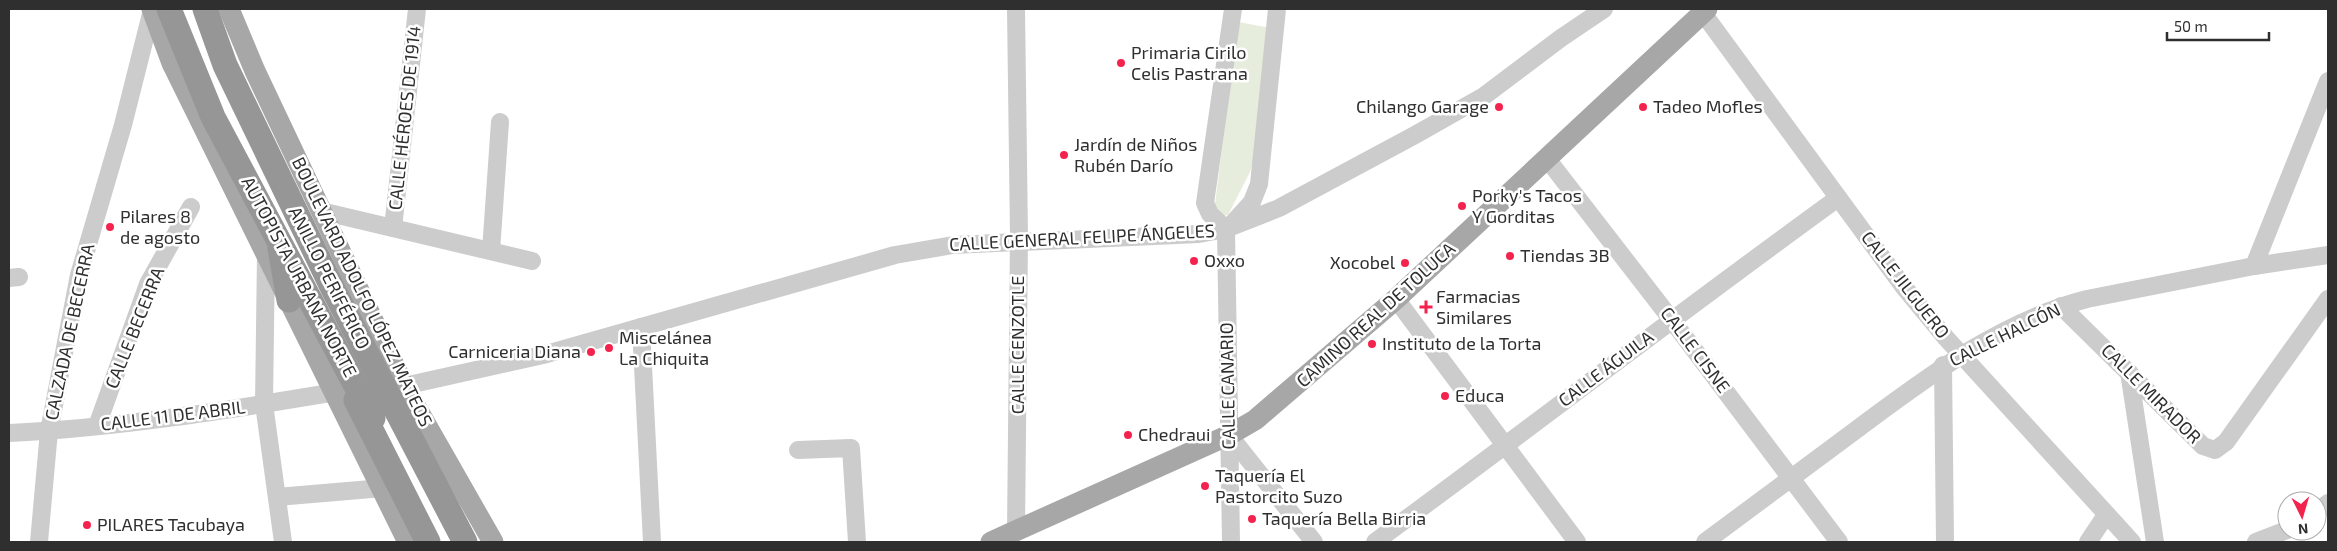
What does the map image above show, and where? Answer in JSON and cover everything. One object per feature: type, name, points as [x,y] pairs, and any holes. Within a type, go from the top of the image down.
[{"type":"highway","name":"AUTOPISTA URBANA NORTE","points":[[158,9],[213,117],[333,340],[437,542]]},
{"type":"highway","name":"ANILLO PERIFÉRICO","points":[[178,9],[273,251],[428,542]]},
{"type":"highway","name":"AUTOPISTA URBANA NORTE","points":[[193,9],[236,116],[336,324],[461,539]]},
{"type":"highway","name":"ANILLO PERIFÉRICO","points":[[205,9],[225,65],[334,291],[461,539]]},
{"type":"highway","points":[[273,251],[289,300]]},
{"type":"main road","points":[[158,9],[172,63],[273,251]]},
{"type":"main road","name":"BOULEVARD ADOLFO LÓPEZ MATEOS","points":[[229,9],[255,71],[404,386],[493,542]]},
{"type":"main road","name":"CAMINO REAL DE TOLUCA","points":[[991,542],[1229,435],[1255,420],[1396,299],[1548,160],[1704,10]]},
{"type":"main road","points":[[289,300],[336,392],[408,542]]},
{"type":"street","name":"CALZADA DE BECERRA","points":[[39,542],[49,431],[79,275],[158,9]]},
{"type":"street","name":"CALLE HÉROES DE 1914","points":[[393,228],[417,9]]},
{"type":"street","name":"CALLE CENZOTLE","points":[[1016,9],[1019,244],[1016,531]]},
{"type":"street","points":[[1233,9],[1205,203],[1210,214],[1226,229],[1242,215],[1252,202],[1259,184],[1277,9]]},
{"type":"street","name":"CALLE GENERAL FELIPE ÁNGELES","points":[[404,386],[549,353],[895,255],[953,245],[1019,244],[1200,234],[1226,229],[1279,208],[1484,96],[1561,38],[1604,9]]},
{"type":"street","name":"CALLE JILGUERO","points":[[1704,10],[1903,286],[1961,354],[2132,542]]},
{"type":"street","points":[[2254,266],[2328,81]]},
{"type":"street","points":[[491,251],[500,122]]},
{"type":"street","name":"CALLE CISNE","points":[[1548,160],[1672,319],[1839,542]]},
{"type":"street","name":"CALLE ÁGUILA","points":[[1375,542],[1506,446],[1672,319],[1838,198]]},
{"type":"street","name":"CALLE BECERRA","points":[[97,426],[148,284],[192,207]]},
{"type":"street","points":[[322,211],[532,261]]},
{"type":"street","name":"CALLE CANARIO","points":[[1226,229],[1231,542]]},
{"type":"street","points":[[273,251],[264,404],[283,542]]},
{"type":"street","name":"CALLE HALCÓN","points":[[1705,542],[1943,365],[1961,354],[2061,306],[2254,266],[2328,255]]},
{"type":"street","points":[[1396,299],[1577,542]]},
{"type":"street","name":"CALLE MIRADOR","points":[[2061,306],[2203,446],[2209,449],[2221,448],[2328,299]]},
{"type":"street","points":[[641,327],[652,542]]},
{"type":"street","points":[[1943,365],[1945,542]]},
{"type":"street","points":[[2129,372],[2154,542]]},
{"type":"street","name":"CALLE 11 DE ABRIL","points":[[9,432],[49,431],[97,426],[264,404],[336,392]]},
{"type":"street","points":[[1229,435],[1314,542]]},
{"type":"street","points":[[798,450],[851,448],[856,542]]},
{"type":"street","points":[[277,497],[383,488]]},
{"type":"street","points":[[2088,542],[2106,515]]},
{"type":"street","points":[[2256,542],[2277,534]]},
{"type":"green space","points":[[1238,22],[1271,28],[1255,155],[1250,172],[1228,215],[1223,216],[1217,211],[1215,204]]},
{"type":"place","name":"Primaria Cirilo Celis Pastrana","points":[[1121,63]]},
{"type":"place","name":"Chilango Garage","points":[[1499,107]]},
{"type":"place","name":"Tadeo Mofles","points":[[1643,107]]},
{"type":"place","name":"Jardín de Niños Rubén Darío","points":[[1064,155]]},
{"type":"place","name":"Porky's Tacos Y Gorditas","points":[[1462,206]]},
{"type":"place","name":"Pilares 8 de agosto","points":[[110,227]]},
{"type":"place","name":"Tiendas 3B","points":[[1510,256]]},
{"type":"place","name":"Oxxo","points":[[1194,261]]},
{"type":"place","name":"Xocobel","points":[[1405,263]]},
{"type":"place","name":"Farmacias Similares","points":[[1426,307]]},
{"type":"place","name":"Instituto de la Torta","points":[[1372,344]]},
{"type":"place","name":"Miscelánea La Chiquita","points":[[609,348]]},
{"type":"place","name":"Carniceria Diana","points":[[591,352]]},
{"type":"place","name":"Educa","points":[[1445,396]]},
{"type":"place","name":"Chedraui","points":[[1128,435]]},
{"type":"place","name":"Taquería El Pastorcito Suzo","points":[[1205,486]]},
{"type":"place","name":"Taquería Bella Birria","points":[[1252,519]]},
{"type":"place","name":"PILARES Tacubaya","points":[[87,525]]}]
